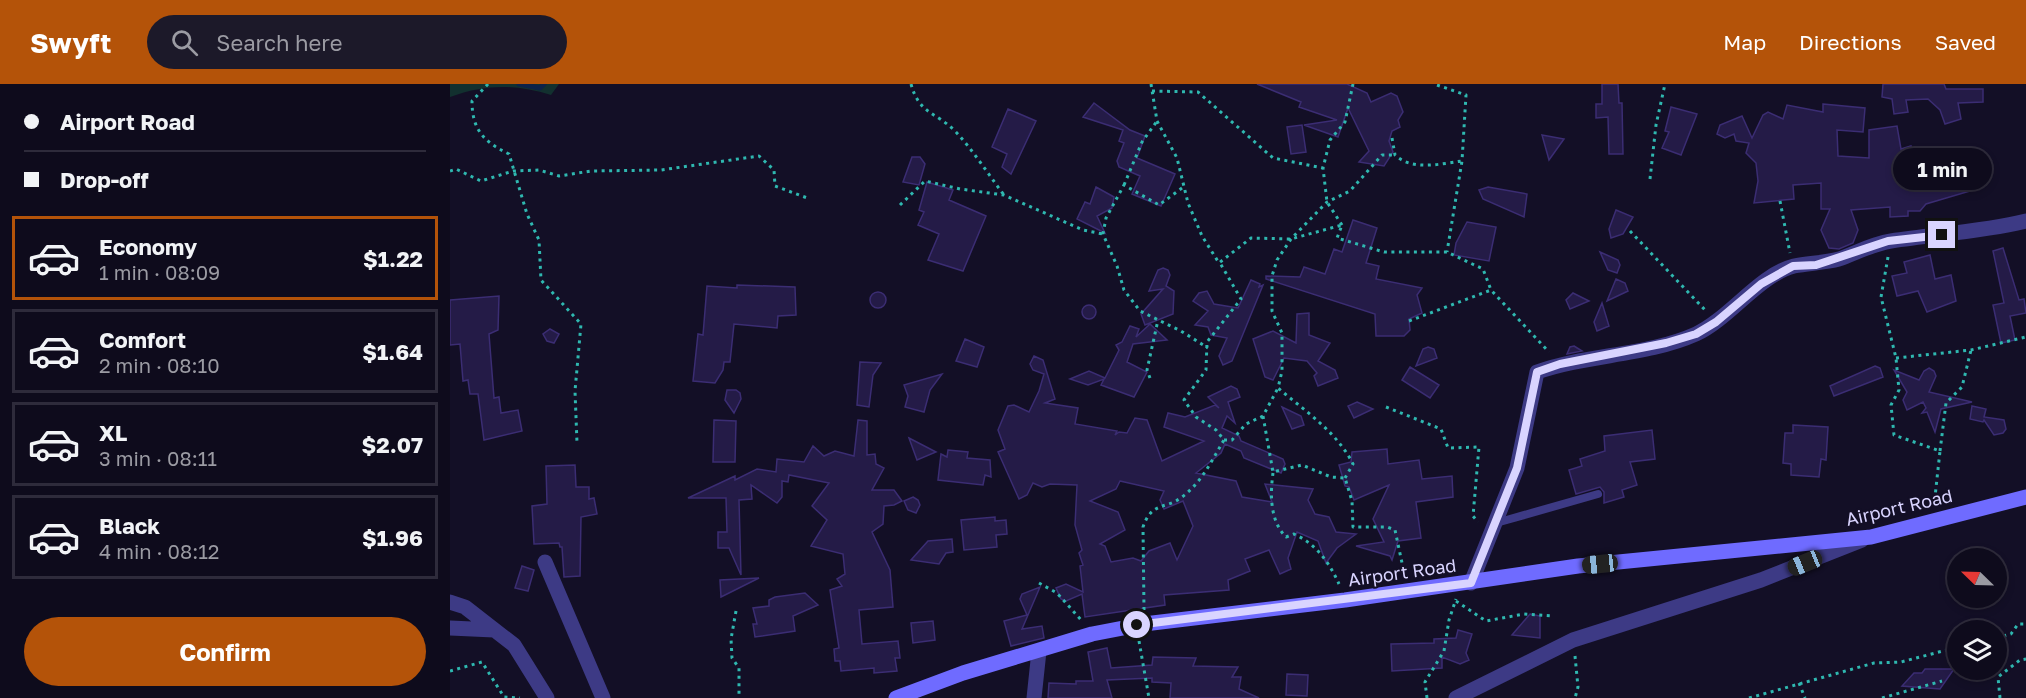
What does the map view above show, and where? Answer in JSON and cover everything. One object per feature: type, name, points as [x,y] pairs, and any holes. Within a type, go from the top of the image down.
[{"type":"street","points":[[1471,583],[1517,468],[1537,372],[1560,364],[1666,343],[1696,334],[1716,322],[1761,284],[1793,266],[1816,265],[1888,241],[1990,230],[2026,221]]},
{"type":"street","name":"Airport Road","points":[[896,698],[963,673],[1092,634],[1140,624],[1345,600],[1578,567],[1871,537],[2026,497]]},
{"type":"street","points":[[1456,698],[1573,640],[1761,580],[1871,537]]},
{"type":"street","points":[[545,562],[603,698]]},
{"type":"street","points":[[450,602],[465,608],[514,645],[547,698]]},
{"type":"street","points":[[450,628],[494,630]]},
{"type":"street","points":[[1034,698],[1039,651]]},
{"type":"lane","points":[[1493,531],[1598,494]]},
{"type":"path","points":[[488,84],[472,101],[472,116],[487,143],[508,154],[539,240],[541,280],[581,324],[575,391],[577,443]]},
{"type":"path","points":[[911,84],[915,98],[926,111],[954,129],[1004,195]]},
{"type":"path","points":[[1151,84],[1157,121],[1177,158],[1182,188],[1202,236],[1240,299],[1208,342],[1206,370],[1184,400],[1196,417],[1216,430],[1224,440]]},
{"type":"path","points":[[1342,225],[1327,202],[1323,168],[1330,140],[1345,122],[1353,84]]},
{"type":"path","points":[[1650,179],[1656,125],[1665,84]]},
{"type":"path","points":[[1437,85],[1466,95],[1462,161],[1447,252]]},
{"type":"path","points":[[1152,91],[1198,92],[1274,158],[1323,168]]},
{"type":"path","points":[[1157,121],[1142,142],[1124,185],[1106,218],[1103,234],[1124,290],[1140,311],[1208,348]]},
{"type":"path","points":[[1392,138],[1395,154]]},
{"type":"path","points":[[1224,440],[1232,440],[1246,424],[1263,416],[1278,388],[1283,354],[1282,333],[1272,311],[1272,276],[1277,260],[1290,239],[1327,202],[1350,191],[1382,155],[1395,154],[1413,164],[1435,165],[1462,161]]},
{"type":"path","points":[[450,171],[456,169],[481,181],[513,171],[539,170],[559,176],[591,171],[661,170],[759,156],[774,170],[775,186],[810,199]]},
{"type":"path","points":[[900,205],[925,181],[1004,195],[1083,230],[1103,234]]},
{"type":"path","points":[[1124,185],[1160,205],[1182,188]]},
{"type":"path","points":[[1780,201],[1793,266]]},
{"type":"path","points":[[1219,263],[1251,238],[1290,239],[1342,225]]},
{"type":"path","points":[[1342,225],[1337,238],[1384,252],[1447,252],[1483,269],[1491,290],[1560,364]]},
{"type":"path","points":[[1630,231],[1716,322]]},
{"type":"path","points":[[1888,241],[1881,297],[1896,358],[1899,390],[1891,405],[1894,435],[1940,451]]},
{"type":"path","points":[[1409,321],[1491,290]]},
{"type":"path","points":[[1150,378],[1147,370],[1158,320]]},
{"type":"path","points":[[1896,358],[1971,350],[2026,337]]},
{"type":"path","points":[[1934,519],[1946,403],[1962,387],[1971,350]]},
{"type":"path","points":[[1278,388],[1329,430],[1348,453],[1353,464],[1345,478],[1352,501],[1353,527],[1387,527],[1395,530],[1408,591]]},
{"type":"path","points":[[1386,407],[1441,429],[1448,448],[1479,447],[1473,516],[1493,531]]},
{"type":"path","points":[[1263,416],[1273,472],[1276,527],[1286,537],[1294,534],[1313,543],[1333,570],[1345,600]]},
{"type":"path","points":[[1149,698],[1140,661],[1143,527],[1151,510],[1181,498],[1202,478],[1224,440]]},
{"type":"path","points":[[1273,472],[1302,465],[1331,477],[1345,478]]},
{"type":"path","points":[[1039,584],[1057,593],[1071,606],[1092,634]]},
{"type":"path","points":[[1427,698],[1425,682],[1444,651],[1449,620],[1456,601],[1454,585]]},
{"type":"path","points":[[1456,601],[1486,621],[1524,614],[1554,616]]},
{"type":"path","points":[[736,611],[731,639],[732,658],[739,668],[739,698]]},
{"type":"path","points":[[2007,635],[2011,634],[2018,624],[2026,624]]},
{"type":"path","points":[[1573,640],[1578,687],[1575,698]]},
{"type":"path","points":[[1749,698],[1874,663],[1902,662],[1947,650]]},
{"type":"path","points":[[2000,698],[1998,677],[2026,658]]},
{"type":"path","points":[[450,671],[482,662],[504,697],[520,698]]},
{"type":"path","points":[[1882,698],[1942,681]]},
{"type":"path","points":[[1799,683],[1805,698]]},
{"type":"green space","points":[[450,84],[559,84],[551,95],[513,87],[500,87],[450,97]]},
{"type":"building","points":[[1257,84],[1347,84],[1367,93],[1371,102],[1391,93],[1397,96],[1403,112],[1398,120],[1400,127],[1392,131],[1389,141],[1393,152],[1384,166],[1359,162],[1369,151],[1348,108],[1338,137],[1304,125],[1337,120],[1299,107],[1301,102]]},
{"type":"building","points":[[1602,84],[1618,84],[1619,103],[1622,103],[1623,154],[1609,154],[1608,117],[1596,118],[1596,104],[1602,104]]},
{"type":"building","points":[[1883,84],[1944,84],[1946,89],[1983,89],[1983,102],[1958,103],[1961,119],[1945,124],[1940,110],[1928,99],[1906,100],[1908,112],[1894,114],[1892,99],[1882,97]]},
{"type":"building","points":[[1094,103],[1130,130],[1145,136],[1137,158],[1175,174],[1161,206],[1132,194],[1140,176],[1119,167],[1117,161],[1124,143],[1119,141],[1123,130],[1083,117]]},
{"type":"building","points":[[1823,104],[1865,108],[1863,132],[1837,130],[1838,156],[1869,158],[1869,130],[1897,126],[1901,149],[1911,146],[1916,161],[1952,150],[1952,153],[1965,149],[1972,176],[1966,178],[1970,191],[1926,204],[1920,211],[1908,211],[1908,216],[1890,217],[1890,207],[1851,210],[1858,230],[1853,243],[1839,249],[1829,248],[1821,230],[1830,209],[1821,209],[1821,183],[1793,185],[1794,199],[1754,203],[1758,181],[1756,163],[1746,153],[1749,143],[1736,141],[1734,134],[1725,138],[1717,134],[1720,125],[1742,116],[1752,138],[1763,115],[1768,112],[1783,119],[1787,105],[1823,112]]},
{"type":"building","points":[[1671,107],[1697,114],[1681,155],[1662,148],[1669,132],[1665,131]]},
{"type":"building","points":[[1008,109],[1036,121],[1011,174],[1002,167],[1007,154],[992,147]]},
{"type":"building","points":[[1302,125],[1306,152],[1291,154],[1287,127]]},
{"type":"building","points":[[1542,135],[1564,139],[1549,160]]},
{"type":"building","points":[[912,157],[920,157],[925,164],[919,185],[903,182]]},
{"type":"building","points":[[927,182],[953,190],[949,200],[986,216],[963,271],[928,260],[939,234],[918,225],[924,212],[919,210]]},
{"type":"building","points":[[1096,187],[1114,197],[1112,208],[1097,216],[1105,233],[1077,219],[1085,202],[1090,204]]},
{"type":"building","points":[[1488,187],[1527,194],[1524,217],[1483,199],[1479,190]]},
{"type":"building","points":[[1616,210],[1633,217],[1623,234],[1611,238],[1609,229]]},
{"type":"building","points":[[1353,220],[1377,228],[1366,263],[1379,266],[1376,279],[1422,288],[1417,295],[1422,313],[1409,319],[1410,330],[1404,336],[1376,336],[1375,314],[1266,279],[1266,276],[1300,277],[1304,267],[1325,274],[1334,249],[1342,252]]},
{"type":"building","points":[[1467,222],[1496,227],[1489,261],[1454,255],[1456,243]]},
{"type":"building","points":[[2003,248],[2019,300],[2024,299],[2026,313],[2010,316],[2015,340],[2001,343],[1993,305],[2004,303],[1993,251]]},
{"type":"building","points":[[1600,252],[1618,260],[1620,265],[1617,273],[1608,270]]},
{"type":"building","points":[[1930,255],[1935,279],[1951,275],[1956,301],[1927,312],[1918,291],[1897,296],[1892,276],[1907,273],[1904,262]]},
{"type":"building","points":[[1163,268],[1168,270],[1170,275],[1166,286],[1174,291],[1173,314],[1145,325],[1141,314],[1163,289],[1149,291],[1158,270]]},
{"type":"building","points":[[1616,279],[1625,283],[1628,291],[1607,301]]},
{"type":"building","points":[[1251,280],[1260,284],[1259,287],[1263,285],[1232,361],[1223,365],[1219,356],[1227,338],[1211,335],[1208,327],[1195,325],[1208,311],[1193,301],[1199,293],[1207,291],[1214,304],[1238,308]]},
{"type":"building","points":[[737,285],[795,287],[796,315],[778,316],[777,328],[734,324],[730,362],[724,362],[723,370],[715,383],[693,381],[698,334],[703,335],[707,286],[737,288]]},
{"type":"building","points":[[878,292],[884,294],[886,300],[884,306],[878,308],[872,306],[870,300],[872,294]]},
{"type":"building","points":[[1573,293],[1589,301],[1570,309],[1566,300]]},
{"type":"building","points":[[499,296],[498,330],[489,334],[494,398],[499,397],[501,413],[518,410],[522,431],[484,440],[478,394],[470,394],[468,380],[463,381],[460,344],[450,345],[450,300]]},
{"type":"building","points":[[1602,303],[1609,326],[1597,331],[1594,322]]},
{"type":"building","points":[[1086,305],[1092,305],[1096,312],[1092,319],[1086,319],[1082,315],[1082,309]]},
{"type":"building","points":[[1309,313],[1309,335],[1330,343],[1318,361],[1335,370],[1338,378],[1318,386],[1314,376],[1317,373],[1307,361],[1284,358],[1273,380],[1265,377],[1253,339],[1273,331],[1296,343],[1297,314]]},
{"type":"building","points":[[1150,324],[1167,340],[1133,344],[1127,362],[1147,372],[1134,397],[1101,385],[1104,379],[1088,385],[1070,379],[1089,371],[1105,378],[1119,350],[1116,345],[1122,342],[1130,326],[1139,329],[1136,337]]},
{"type":"building","points":[[550,329],[559,334],[554,343],[547,341],[543,334]]},
{"type":"building","points":[[965,339],[984,347],[977,367],[956,361]]},
{"type":"building","points":[[1574,346],[1582,351],[1567,354],[1570,347]]},
{"type":"building","points":[[1428,347],[1434,349],[1437,358],[1416,366],[1423,349]]},
{"type":"building","points":[[1034,356],[1043,360],[1055,399],[1045,403],[1078,408],[1075,424],[1117,431],[1115,435],[1119,432],[1127,433],[1135,418],[1147,420],[1162,461],[1204,441],[1164,427],[1168,413],[1185,417],[1215,405],[1219,408],[1208,397],[1231,386],[1237,389],[1240,397],[1228,402],[1235,423],[1227,416],[1222,428],[1239,436],[1241,441],[1283,459],[1285,464],[1281,473],[1244,458],[1241,451],[1225,444],[1221,453],[1196,473],[1236,481],[1242,497],[1272,502],[1265,484],[1313,489],[1308,500],[1315,514],[1329,517],[1336,532],[1356,534],[1337,548],[1326,563],[1318,541],[1297,532],[1288,558],[1291,569],[1280,574],[1269,550],[1245,559],[1250,571],[1228,580],[1229,590],[1164,595],[1165,605],[1085,617],[1082,594],[1066,601],[1061,599],[1056,588],[1066,584],[1083,592],[1080,566],[1083,565],[1079,553],[1082,550],[1075,525],[1077,485],[1050,484],[1042,487],[1033,483],[1027,495],[1019,499],[998,452],[1005,449],[998,430],[1008,406],[1014,405],[1029,412],[1039,391],[1044,374],[1033,370],[1030,364]],"holes":[[[1120,481],[1164,491],[1160,500],[1164,509],[1183,501],[1193,526],[1177,560],[1170,543],[1149,551],[1141,561],[1133,558],[1111,562],[1105,546],[1100,544],[1125,530],[1118,512],[1090,501],[1116,489]]]},
{"type":"building","points":[[860,362],[881,363],[873,375],[869,407],[857,405]]},
{"type":"building","points":[[1875,366],[1880,368],[1883,377],[1834,396],[1830,386]]},
{"type":"building","points":[[1410,367],[1439,385],[1430,398],[1402,380]]},
{"type":"building","points":[[1929,368],[1936,376],[1929,392],[1972,402],[1941,409],[1935,432],[1927,412],[1922,413],[1926,408],[1923,402],[1907,410],[1903,400],[1907,392],[1894,370],[1919,380],[1924,371]]},
{"type":"building","points":[[942,374],[930,390],[924,412],[905,407],[908,396],[904,385]]},
{"type":"building","points":[[727,390],[736,390],[740,393],[741,399],[734,413],[725,400]]},
{"type":"building","points":[[1357,402],[1373,409],[1354,418],[1348,406]]},
{"type":"building","points":[[1972,406],[1986,409],[1984,417],[2004,420],[2006,429],[2003,433],[1994,435],[1984,420],[1983,422],[1970,419]]},
{"type":"building","points":[[1282,407],[1301,416],[1304,425],[1292,429]]},
{"type":"building","points":[[714,420],[736,421],[735,462],[713,462]]},
{"type":"building","points":[[858,420],[867,421],[867,455],[875,454],[876,464],[884,468],[872,490],[894,490],[902,501],[884,506],[883,524],[872,532],[890,570],[893,607],[859,610],[862,644],[898,641],[900,658],[895,658],[897,671],[874,673],[874,668],[841,671],[840,661],[835,661],[834,649],[839,648],[830,590],[842,586],[837,579],[845,574],[843,554],[811,546],[827,520],[812,506],[829,483],[789,475],[788,482],[782,481],[782,497],[777,503],[751,485],[752,499],[739,500],[741,575],[729,548],[718,548],[718,532],[727,532],[726,498],[688,498],[735,476],[735,480],[757,469],[776,472],[777,459],[804,462],[813,446],[824,456],[835,451],[854,456]]},
{"type":"building","points":[[1793,425],[1828,427],[1826,460],[1821,459],[1819,477],[1791,475],[1791,464],[1783,463],[1785,433],[1793,433]]},
{"type":"building","points":[[1652,430],[1655,459],[1630,462],[1637,485],[1622,490],[1624,497],[1604,503],[1604,492],[1600,487],[1576,494],[1569,470],[1582,466],[1580,459],[1605,451],[1604,436]]},
{"type":"building","points":[[909,438],[936,452],[917,460]]},
{"type":"building","points":[[1387,449],[1388,464],[1419,460],[1422,479],[1452,476],[1453,497],[1416,502],[1421,538],[1398,541],[1392,560],[1390,556],[1356,546],[1384,542],[1373,519],[1389,485],[1354,500],[1349,487],[1345,486],[1339,465],[1351,462],[1352,452]]},
{"type":"building","points":[[948,450],[968,452],[967,458],[990,460],[991,477],[985,475],[983,485],[938,480],[941,454],[947,457]]},
{"type":"building","points":[[575,465],[576,487],[589,487],[589,499],[594,498],[597,514],[581,517],[580,576],[564,577],[562,547],[559,543],[534,544],[532,506],[547,504],[546,466]]},
{"type":"building","points":[[913,497],[920,505],[916,513],[908,510],[904,501]]},
{"type":"building","points":[[995,517],[995,521],[1006,520],[1007,534],[996,535],[997,547],[964,550],[961,520]]},
{"type":"building","points":[[952,539],[953,552],[946,553],[939,564],[911,560],[928,541]]},
{"type":"building","points":[[522,566],[534,570],[528,591],[515,588]]},
{"type":"building","points":[[759,578],[721,597],[720,580]]},
{"type":"building","points":[[1040,587],[1022,629],[1042,626],[1044,638],[1011,646],[1004,621],[1027,615],[1020,599],[1022,594]]},
{"type":"building","points":[[805,593],[818,605],[793,616],[795,631],[755,637],[753,624],[757,624],[753,608],[769,606],[769,600],[775,597]]},
{"type":"building","points":[[1530,614],[1540,616],[1540,638],[1512,635]]},
{"type":"building","points":[[933,621],[935,640],[913,643],[911,623]]},
{"type":"building","points":[[1458,630],[1472,634],[1466,653],[1469,660],[1460,664],[1442,657],[1442,668],[1392,671],[1391,644],[1434,643],[1434,639],[1456,638]]},
{"type":"building","points":[[1107,648],[1111,668],[1152,665],[1153,657],[1196,658],[1193,666],[1238,667],[1232,677],[1241,677],[1239,689],[1259,698],[1170,698],[1171,683],[1152,682],[1152,678],[1107,680],[1112,698],[1048,698],[1049,683],[1076,684],[1076,681],[1093,681],[1088,652]]},
{"type":"building","points":[[1925,669],[1947,669],[1947,679],[1940,689],[1902,686],[1914,673],[1922,673]]},
{"type":"building","points":[[1287,674],[1308,675],[1307,696],[1286,695]]},
{"type":"waterway","points":[[519,84],[540,88],[544,84]]},
{"type":"route","points":[[1137,625],[1471,583],[1517,468],[1537,372],[1560,364],[1621,353],[1696,334],[1716,322],[1761,284],[1793,266],[1816,265],[1888,241],[1942,235]]}]
